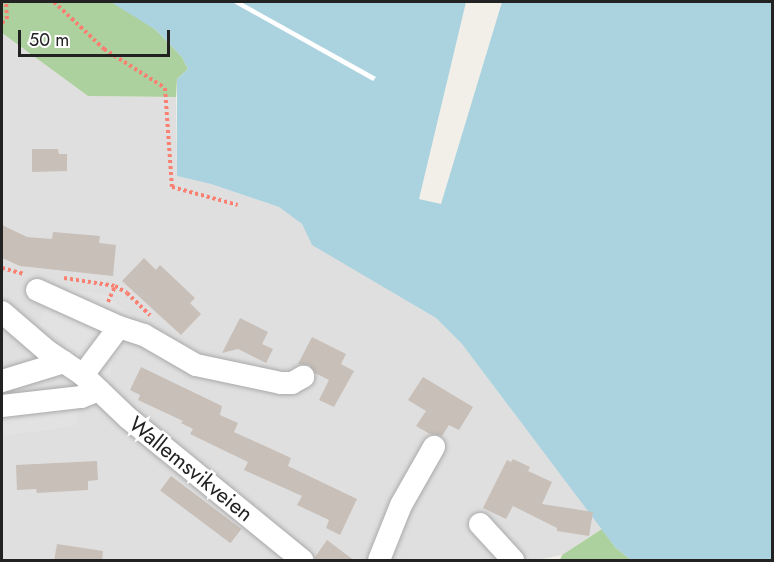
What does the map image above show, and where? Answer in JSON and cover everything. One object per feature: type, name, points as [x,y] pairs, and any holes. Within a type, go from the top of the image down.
[{"type":"street","points":[[37,290],[119,327],[144,335],[196,365],[281,382],[292,382],[303,377]]},
{"type":"street","name":"Wallemsvikveien","points":[[2,312],[91,383],[128,418],[302,561]]},
{"type":"street","points":[[2,406],[81,397],[91,383],[119,327]]},
{"type":"street","points":[[2,381],[64,362]]},
{"type":"street","points":[[379,561],[401,505],[434,447]]},
{"type":"street","points":[[480,524],[513,561]]},
{"type":"path","points":[[2,23],[7,19],[6,2]]},
{"type":"path","points":[[54,2],[104,48],[165,88],[172,187],[237,205]]},
{"type":"shaded area","points":[[2,33],[88,96],[176,97],[177,176],[211,184],[279,207],[302,224],[313,245],[436,318],[462,344],[602,529],[562,555],[537,560],[2,560]]},
{"type":"shaded area","points":[[35,283],[106,295],[143,325],[127,340],[112,362],[109,386],[65,349],[66,342],[39,326],[46,307]]},
{"type":"shaded area","points":[[78,388],[78,424],[2,436],[2,399]]},
{"type":"green space","points":[[2,2],[111,2],[125,9],[156,30],[182,57],[188,69],[177,79],[176,97],[88,96],[2,33]]},
{"type":"green space","points":[[602,529],[615,547],[631,560],[560,560],[562,555]]},
{"type":"water","points":[[111,2],[466,2],[419,199],[441,204],[502,2],[772,2],[772,560],[631,560],[615,547],[462,344],[436,318],[312,245],[302,224],[279,207],[211,184],[177,176],[177,79],[188,69],[182,57],[156,30]]},
{"type":"pier","points":[[232,2],[241,2],[376,77],[373,81]]},
{"type":"building","points":[[32,149],[58,149],[59,154],[67,154],[67,171],[32,172]]},
{"type":"building","points":[[2,225],[27,237],[52,239],[53,232],[100,236],[99,243],[116,245],[113,276],[20,266],[2,258]]},
{"type":"building","points":[[144,258],[156,270],[160,265],[195,298],[190,303],[201,314],[181,335],[122,281]]},
{"type":"building","points":[[240,318],[268,332],[262,344],[273,349],[266,363],[238,349],[222,353]]},
{"type":"building","points":[[312,337],[346,354],[341,364],[354,371],[334,407],[319,400],[329,380],[315,373],[309,365],[298,364]]},
{"type":"building","points":[[141,367],[222,406],[220,415],[238,423],[234,432],[291,458],[288,466],[357,499],[340,535],[326,528],[329,520],[297,505],[302,496],[244,470],[248,462],[190,434],[193,429],[181,423],[183,421],[138,400],[140,395],[130,390]]},
{"type":"building","points":[[423,377],[473,407],[459,430],[449,425],[442,436],[430,434],[416,426],[426,411],[408,400]]},
{"type":"building","points":[[513,459],[530,467],[528,471],[552,482],[542,504],[593,512],[589,536],[557,531],[557,528],[513,506],[506,519],[483,508],[507,460],[511,462]]},
{"type":"building","points":[[97,461],[98,480],[88,481],[88,490],[37,493],[36,489],[17,490],[16,465]]},
{"type":"building","points":[[171,476],[241,529],[230,543],[160,490]]},
{"type":"building","points":[[327,540],[355,561],[315,561],[315,557]]},
{"type":"building","points":[[57,544],[103,551],[102,561],[54,561]]}]
